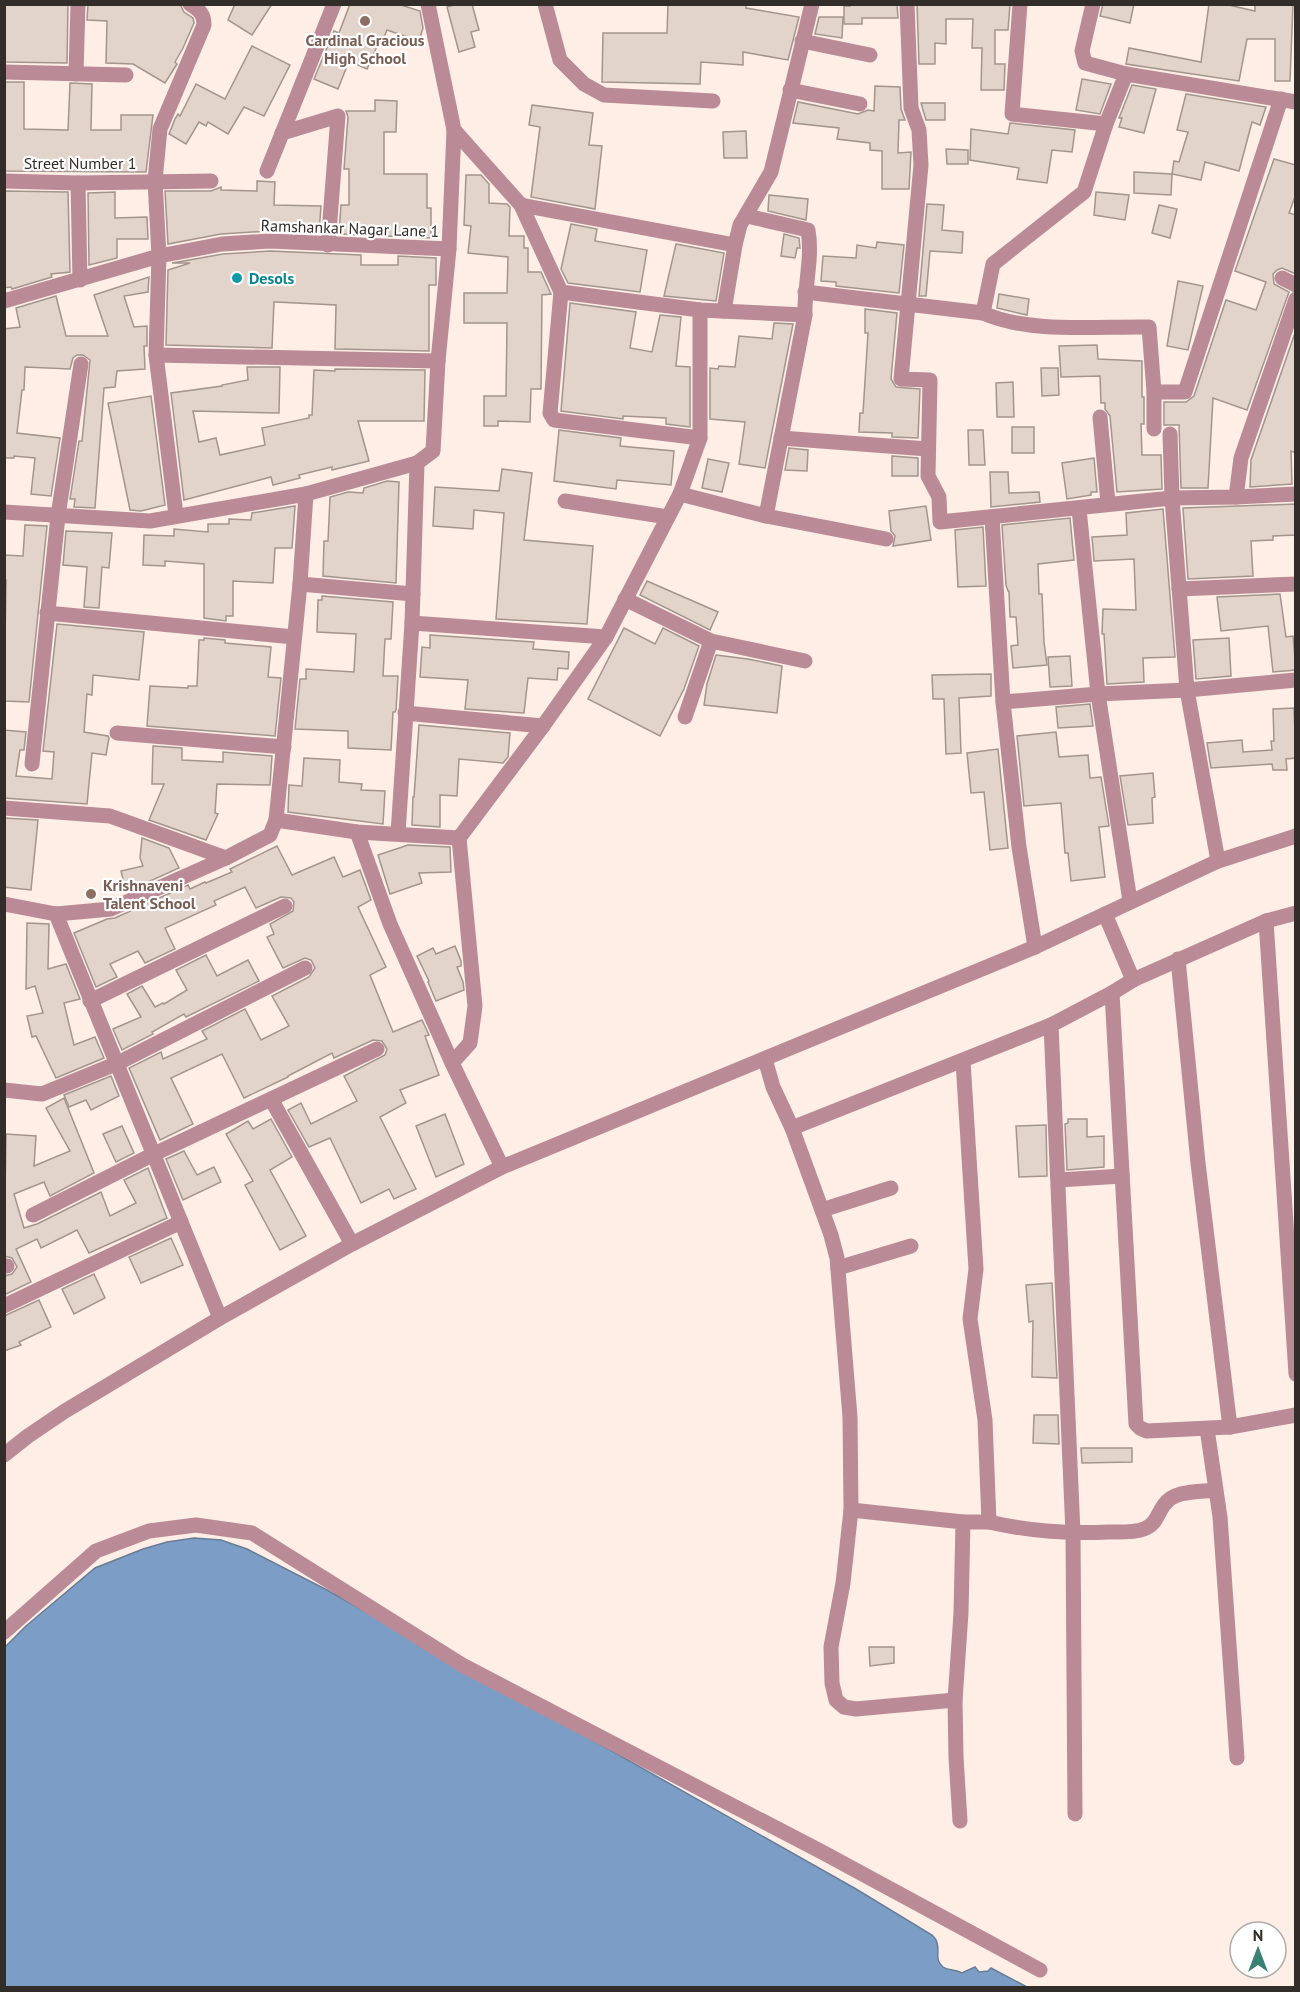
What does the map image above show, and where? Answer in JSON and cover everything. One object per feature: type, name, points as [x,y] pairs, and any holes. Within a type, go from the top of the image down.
[{"type":"street","points":[[76,74],[78,4]]},
{"type":"street","points":[[176,515],[156,355],[159,256],[155,180],[160,129],[204,25],[204,17],[200,11],[190,4]]},
{"type":"street","points":[[267,171],[334,4]]},
{"type":"street","points":[[4,512],[150,521],[306,494],[417,463],[433,451],[438,361],[449,249],[454,130],[428,4]]},
{"type":"street","points":[[545,4],[560,60],[584,84],[604,95],[712,101]]},
{"type":"street","points":[[724,311],[740,225],[771,172],[812,4]]},
{"type":"street","points":[[907,4],[911,108],[919,130],[921,165],[901,379],[930,380],[928,476],[939,497],[940,522],[1079,509],[1108,503],[1172,498],[1296,494]]},
{"type":"street","points":[[1020,4],[1012,114],[1106,124]]},
{"type":"street","points":[[1093,4],[1082,51],[1085,63],[1126,74],[1288,100],[1185,392],[1154,392]]},
{"type":"street","points":[[802,41],[870,55]]},
{"type":"street","points":[[4,72],[126,75]]},
{"type":"street","points":[[984,312],[993,264],[1084,192],[1106,124],[1126,74]]},
{"type":"street","points":[[790,90],[860,104]]},
{"type":"street","points":[[282,134],[338,116],[328,245]]},
{"type":"street","points":[[454,130],[521,206],[561,292],[551,417],[555,420],[700,438]]},
{"type":"street","name":"Street Number 1","points":[[4,181],[78,183],[155,180],[211,181]]},
{"type":"street","points":[[78,183],[80,280]]},
{"type":"street","points":[[521,206],[735,245]]},
{"type":"street","points":[[747,216],[808,230],[811,244],[805,292],[805,315],[766,516]]},
{"type":"street","name":"Ramshankar Nagar Lane 1","points":[[4,301],[159,256],[222,244],[270,241],[449,249]]},
{"type":"street","points":[[561,292],[700,310],[805,315]]},
{"type":"street","points":[[805,292],[984,312],[1002,321],[1029,326],[1149,327],[1154,392],[1154,429]]},
{"type":"street","points":[[1236,497],[1241,458],[1296,299]]},
{"type":"street","points":[[452,1063],[470,1043],[476,1006],[459,838],[606,637],[680,494],[700,438],[700,310]]},
{"type":"street","points":[[156,355],[438,361]]},
{"type":"street","points":[[32,764],[58,516],[81,364]]},
{"type":"street","points":[[1100,417],[1108,503]]},
{"type":"street","points":[[1170,434],[1172,498],[1187,690],[1218,861]]},
{"type":"street","points":[[781,438],[928,449]]},
{"type":"street","points":[[398,833],[412,623],[417,463]]},
{"type":"street","points":[[4,904],[56,914],[111,909],[226,858],[270,835],[276,820],[284,747],[300,584],[306,494]]},
{"type":"street","points":[[680,494],[766,516],[886,539]]},
{"type":"street","points":[[565,501],[668,517]]},
{"type":"street","points":[[1079,509],[1098,694],[1130,901]]},
{"type":"street","points":[[992,517],[1003,702],[1019,848],[1035,947]]},
{"type":"street","points":[[300,584],[413,594]]},
{"type":"street","points":[[1179,589],[1296,584]]},
{"type":"street","points":[[625,599],[711,641],[805,661]]},
{"type":"street","points":[[47,613],[294,637]]},
{"type":"street","points":[[412,623],[606,637]]},
{"type":"street","points":[[685,717],[711,641]]},
{"type":"street","points":[[1003,702],[1258,685],[1296,680]]},
{"type":"street","points":[[405,713],[543,726]]},
{"type":"street","points":[[117,733],[284,747]]},
{"type":"street","points":[[4,808],[110,816],[226,858]]},
{"type":"street","points":[[276,820],[357,832],[459,838]]},
{"type":"street","points":[[357,832],[390,924],[452,1063],[502,1167]]},
{"type":"street","points":[[4,1455],[65,1411],[220,1318],[352,1244],[502,1167],[1035,947],[1218,861],[1296,836]]},
{"type":"street","points":[[90,1000],[285,906]]},
{"type":"street","points":[[789,1123],[963,1061],[1052,1025],[1112,993],[1131,973],[1178,959],[1266,921],[1296,913]]},
{"type":"street","points":[[56,914],[220,1318]]},
{"type":"street","points":[[1105,914],[1131,973]]},
{"type":"street","points":[[1266,921],[1296,1374]]},
{"type":"street","points":[[1178,959],[1198,1163],[1230,1427]]},
{"type":"street","points":[[4,1090],[42,1094],[118,1063],[305,968]]},
{"type":"street","points":[[1112,993],[1136,1424],[1147,1431],[1208,1429],[1296,1415]]},
{"type":"street","points":[[1052,1025],[1073,1533],[1075,1814]]},
{"type":"street","points":[[33,1215],[152,1155],[377,1049]]},
{"type":"street","points":[[765,1059],[773,1087],[831,1235],[838,1268],[850,1417],[851,1510],[843,1583],[831,1647],[832,1683],[836,1700],[844,1707],[856,1709],[955,1700]]},
{"type":"street","points":[[963,1061],[976,1269],[970,1319],[985,1420],[989,1522]]},
{"type":"street","points":[[271,1099],[352,1244]]},
{"type":"street","points":[[1059,1180],[1122,1176]]},
{"type":"street","points":[[822,1210],[891,1188]]},
{"type":"street","points":[[4,1306],[181,1222]]},
{"type":"street","points":[[838,1268],[911,1246]]},
{"type":"street","points":[[1208,1429],[1220,1517],[1237,1758]]},
{"type":"street","points":[[851,1510],[963,1522],[989,1522],[1013,1527],[1073,1533],[1128,1531],[1145,1528],[1158,1519],[1164,1503],[1182,1493],[1215,1490]]},
{"type":"street","points":[[960,1821],[955,1700],[961,1613],[963,1522]]},
{"type":"street","points":[[4,1632],[96,1551],[149,1531],[196,1525],[252,1533],[464,1666],[811,1846],[1040,1970]]},
{"type":"water","points":[[194,1538],[221,1540],[247,1549],[327,1590],[856,1889],[932,1935],[937,1942],[939,1962],[945,1968],[962,1973],[975,1967],[979,1972],[988,1971],[991,1968],[1027,1987],[5,1988],[5,1647],[26,1626],[95,1568],[143,1549]]},
{"type":"building","points":[[4,4],[68,4],[67,63],[4,62]]},
{"type":"building","points":[[88,4],[180,4],[184,12],[193,18],[194,23],[175,62],[177,64],[165,83],[133,64],[106,63],[107,21],[87,20]]},
{"type":"building","points":[[235,4],[272,4],[252,35],[228,20]]},
{"type":"building","points":[[350,4],[398,4],[420,11],[423,28],[419,41],[387,30],[367,69],[349,61],[338,89],[314,79],[334,31],[339,33]]},
{"type":"building","points":[[472,4],[479,30],[471,32],[475,47],[459,52],[447,7]]},
{"type":"building","points":[[668,4],[746,4],[746,8],[799,17],[788,60],[743,52],[743,65],[701,62],[700,84],[602,82],[603,33],[667,33]]},
{"type":"building","points":[[850,4],[897,4],[898,18],[862,18],[862,24],[844,24],[844,6],[850,6]]},
{"type":"building","points":[[917,4],[1010,4],[1008,30],[995,30],[995,64],[1005,64],[1004,90],[981,90],[982,48],[972,48],[973,19],[946,19],[946,44],[935,43],[935,64],[919,64]]},
{"type":"building","points":[[1103,4],[1134,4],[1130,23],[1100,16]]},
{"type":"building","points":[[1209,4],[1224,4],[1255,11],[1255,4],[1293,4],[1290,81],[1275,81],[1275,39],[1247,39],[1239,81],[1126,64],[1129,48],[1201,62]]},
{"type":"building","points":[[819,17],[843,17],[842,38],[815,34]]},
{"type":"building","points":[[252,46],[290,65],[264,116],[244,107],[228,134],[208,122],[206,126],[199,122],[186,144],[169,134],[175,119],[178,114],[180,116],[196,84],[225,99]]},
{"type":"building","points":[[1082,79],[1111,84],[1100,114],[1076,110]]},
{"type":"building","points":[[4,82],[24,82],[24,129],[68,130],[70,83],[92,84],[91,130],[121,130],[121,115],[153,115],[146,172],[4,171]]},
{"type":"building","points":[[1132,85],[1156,89],[1144,133],[1119,127],[1122,118],[1119,118]]},
{"type":"building","points":[[875,86],[900,87],[901,109],[905,120],[899,120],[898,153],[911,152],[909,189],[882,189],[882,151],[870,150],[870,143],[837,139],[839,128],[793,123],[798,102],[858,114],[868,110],[874,111]]},
{"type":"building","points":[[1186,94],[1266,107],[1260,125],[1252,122],[1239,171],[1205,162],[1201,180],[1172,174],[1174,161],[1179,162],[1188,132],[1177,130]]},
{"type":"building","points":[[375,100],[397,101],[396,132],[384,132],[384,174],[427,174],[427,208],[431,208],[431,238],[339,234],[341,205],[349,205],[349,169],[344,169],[348,117],[346,111],[375,111]]},
{"type":"building","points":[[921,103],[945,103],[945,120],[926,120]]},
{"type":"building","points":[[532,105],[593,113],[589,145],[602,146],[595,209],[531,197],[540,127],[529,125]]},
{"type":"building","points":[[1010,123],[1075,130],[1072,152],[1052,150],[1047,183],[1017,179],[1019,168],[970,160],[971,129],[1008,134]]},
{"type":"building","points":[[746,131],[747,158],[724,158],[723,132]]},
{"type":"building","points":[[946,149],[968,150],[968,164],[947,164]]},
{"type":"building","points":[[1274,159],[1296,165],[1296,194],[1289,213],[1296,215],[1296,274],[1282,268],[1273,274],[1274,284],[1289,292],[1247,410],[1213,398],[1208,488],[1181,488],[1179,425],[1164,425],[1164,402],[1186,402],[1194,396],[1226,300],[1256,310],[1266,282],[1235,271]]},
{"type":"building","points":[[1134,172],[1172,174],[1171,195],[1134,193]]},
{"type":"building","points":[[466,175],[481,175],[489,184],[489,203],[507,204],[510,207],[509,236],[524,236],[524,248],[528,248],[528,272],[541,272],[551,294],[542,295],[541,389],[531,389],[530,422],[498,421],[498,426],[484,426],[484,396],[506,396],[507,323],[464,323],[464,293],[507,293],[508,257],[468,253],[471,226],[464,225]]},
{"type":"building","points":[[257,181],[275,182],[274,205],[321,206],[319,233],[270,231],[221,234],[168,244],[165,191],[211,191],[221,187],[221,190],[257,191]]},
{"type":"building","points":[[4,191],[68,192],[70,272],[51,274],[52,277],[12,289],[11,287],[4,288]]},
{"type":"building","points":[[115,192],[115,218],[147,217],[148,239],[117,239],[117,258],[89,265],[88,193]]},
{"type":"building","points":[[1096,192],[1129,195],[1125,220],[1094,215]]},
{"type":"building","points":[[769,195],[808,199],[806,220],[768,211]]},
{"type":"building","points":[[927,204],[944,205],[942,230],[963,232],[962,253],[930,251],[926,296],[919,296]]},
{"type":"building","points":[[1159,205],[1177,209],[1170,238],[1152,233]]},
{"type":"building","points":[[571,224],[597,229],[595,241],[647,250],[640,292],[568,283],[561,269]]},
{"type":"building","points":[[784,234],[799,238],[800,248],[797,248],[795,258],[781,256]]},
{"type":"building","points":[[877,242],[904,245],[899,293],[836,286],[836,282],[821,281],[823,256],[856,258],[857,245],[876,248]]},
{"type":"building","points":[[676,244],[724,253],[716,301],[664,296]]},
{"type":"building","points":[[270,251],[361,255],[361,265],[398,265],[398,256],[436,258],[436,285],[429,285],[429,351],[335,349],[336,305],[276,302],[274,302],[272,348],[166,345],[168,270],[190,263],[172,263],[223,254]]},
{"type":"building","points":[[149,277],[148,292],[124,296],[134,327],[147,326],[147,346],[144,346],[145,369],[117,371],[115,387],[104,388],[95,508],[74,507],[75,499],[70,499],[79,441],[82,441],[90,360],[83,355],[77,355],[73,358],[70,369],[25,367],[17,433],[60,438],[51,496],[31,494],[35,458],[14,456],[14,458],[4,458],[4,329],[20,327],[16,308],[56,296],[66,336],[108,336],[94,295]]},
{"type":"building","points":[[1178,281],[1203,286],[1188,350],[1167,346]]},
{"type":"building","points":[[999,294],[1029,299],[1027,315],[997,308]]},
{"type":"building","points":[[570,303],[636,312],[630,348],[652,352],[660,315],[681,317],[676,366],[690,367],[690,427],[666,424],[666,418],[623,416],[623,419],[561,411]]},
{"type":"building","points":[[865,309],[897,313],[891,379],[896,387],[920,389],[918,438],[892,437],[892,433],[859,432],[860,413],[863,413],[868,333],[865,333]]},
{"type":"building","points":[[774,323],[793,324],[765,468],[739,464],[745,422],[710,419],[710,368],[735,367],[739,336],[772,339]]},
{"type":"building","points":[[1296,330],[1296,453],[1291,451],[1292,484],[1250,487],[1251,460]]},
{"type":"building","points":[[1097,345],[1098,359],[1142,361],[1144,424],[1141,424],[1142,455],[1161,455],[1162,489],[1117,492],[1110,416],[1105,409],[1105,403],[1101,403],[1100,376],[1061,377],[1059,346]]},
{"type":"building","points":[[247,367],[280,367],[279,413],[193,411],[199,442],[216,438],[220,455],[265,445],[262,428],[309,418],[309,415],[312,415],[314,370],[425,370],[424,421],[358,421],[369,461],[299,475],[300,478],[273,485],[271,477],[184,500],[171,393],[248,380]]},
{"type":"building","points":[[1041,368],[1058,368],[1059,395],[1042,396]]},
{"type":"building","points":[[1013,382],[1014,417],[997,417],[996,383]]},
{"type":"building","points":[[151,396],[165,505],[141,511],[130,510],[108,403]]},
{"type":"building","points":[[1012,427],[1034,427],[1034,453],[1012,453]]},
{"type":"building","points":[[559,430],[621,438],[620,446],[674,451],[671,485],[617,480],[616,489],[554,481]]},
{"type":"building","points":[[968,430],[983,430],[985,465],[969,465]]},
{"type":"building","points":[[789,448],[808,450],[807,471],[785,470]]},
{"type":"building","points":[[892,456],[918,458],[918,476],[892,476]]},
{"type":"building","points":[[1094,458],[1097,492],[1067,499],[1062,463]]},
{"type":"building","points":[[708,459],[729,463],[722,492],[702,488]]},
{"type":"building","points":[[502,469],[532,473],[524,540],[593,546],[587,624],[496,619],[504,513],[474,510],[473,529],[433,526],[435,487],[499,491]]},
{"type":"building","points":[[990,472],[1008,472],[1009,493],[1039,492],[1040,502],[991,507]]},
{"type":"building","points":[[387,481],[399,482],[396,583],[323,576],[324,541],[328,541],[330,497],[348,492],[363,493],[364,488]]},
{"type":"building","points":[[1296,504],[1296,535],[1273,536],[1273,540],[1251,541],[1253,576],[1188,579],[1183,508]]},
{"type":"building","points":[[295,506],[292,548],[275,548],[273,583],[233,581],[233,616],[226,616],[226,621],[204,618],[204,564],[165,561],[165,566],[143,565],[144,535],[174,536],[174,529],[208,532],[208,524],[229,524],[229,519],[251,520],[252,513]]},
{"type":"building","points":[[926,506],[931,540],[893,546],[895,536],[891,531],[889,511]]},
{"type":"building","points":[[1163,509],[1175,657],[1143,658],[1144,682],[1107,684],[1104,634],[1102,634],[1103,609],[1136,610],[1134,559],[1094,561],[1092,537],[1127,535],[1126,513]]},
{"type":"building","points":[[1070,518],[1074,560],[1038,564],[1047,665],[1013,668],[1011,646],[1018,645],[1016,617],[1010,617],[1002,525]]},
{"type":"building","points":[[25,525],[47,526],[29,702],[4,701],[6,580],[4,580],[4,555],[23,556]]},
{"type":"building","points":[[983,527],[986,586],[958,587],[955,530]]},
{"type":"building","points":[[66,531],[112,533],[109,568],[102,567],[99,608],[84,607],[87,567],[63,565]]},
{"type":"building","points":[[647,581],[718,612],[710,630],[640,595]]},
{"type":"building","points":[[1280,594],[1286,637],[1293,636],[1296,670],[1273,672],[1268,626],[1221,631],[1217,597]]},
{"type":"building","points":[[322,596],[393,602],[391,639],[385,639],[383,676],[398,676],[391,750],[348,748],[348,731],[295,729],[300,679],[306,679],[306,669],[354,672],[356,634],[317,632],[318,600],[322,600]]},
{"type":"building","points":[[57,624],[144,632],[139,680],[93,675],[92,695],[87,694],[84,732],[109,738],[106,755],[92,753],[87,804],[4,798],[4,730],[26,732],[24,750],[20,750],[16,776],[52,779],[54,752],[43,751]]},
{"type":"building","points":[[624,628],[655,644],[663,628],[699,646],[684,689],[660,736],[588,699]]},
{"type":"building","points":[[430,635],[534,642],[533,649],[569,652],[568,669],[558,668],[557,680],[528,678],[524,713],[465,709],[468,680],[420,677],[422,647],[430,648]]},
{"type":"building","points":[[204,638],[225,640],[225,643],[271,647],[268,677],[281,678],[275,736],[147,726],[150,686],[188,688],[188,686],[197,686],[199,640],[204,640]]},
{"type":"building","points":[[1229,638],[1231,676],[1196,679],[1193,640]]},
{"type":"building","points":[[716,655],[782,666],[777,713],[704,705],[707,684]]},
{"type":"building","points":[[1070,656],[1072,686],[1050,687],[1048,657]]},
{"type":"building","points":[[991,674],[991,696],[959,698],[961,753],[946,754],[944,699],[933,699],[932,675]]},
{"type":"building","points":[[1090,704],[1093,726],[1058,728],[1056,707]]},
{"type":"building","points":[[1294,708],[1296,758],[1286,759],[1287,770],[1273,770],[1272,764],[1211,768],[1207,743],[1242,740],[1243,752],[1272,750],[1273,709]]},
{"type":"building","points":[[419,725],[510,733],[508,757],[503,763],[459,759],[457,796],[440,795],[440,827],[412,825]]},
{"type":"building","points":[[1056,732],[1059,757],[1088,755],[1090,778],[1101,777],[1109,826],[1099,827],[1105,877],[1071,881],[1068,853],[1065,853],[1061,803],[1024,806],[1017,736]]},
{"type":"building","points":[[153,746],[182,748],[182,760],[223,762],[223,752],[272,756],[270,785],[217,784],[215,813],[218,814],[206,840],[149,820],[164,784],[152,784]]},
{"type":"building","points":[[998,749],[1008,848],[990,850],[984,792],[971,793],[967,753]]},
{"type":"building","points":[[304,758],[340,760],[339,782],[362,784],[361,790],[385,791],[383,824],[288,812],[289,785],[302,786]]},
{"type":"building","points":[[1153,773],[1155,797],[1152,798],[1153,823],[1128,825],[1120,776]]},
{"type":"building","points":[[4,818],[38,820],[31,890],[4,887]]},
{"type":"building","points":[[142,838],[169,848],[179,868],[126,892],[121,871],[143,866],[140,858]]},
{"type":"building","points":[[408,845],[450,847],[451,872],[419,873],[422,883],[390,894],[378,855]]},
{"type":"building","points":[[277,846],[292,875],[334,857],[343,877],[360,870],[371,900],[358,907],[386,967],[370,975],[393,1032],[422,1020],[429,1035],[425,1036],[439,1075],[400,1090],[406,1103],[380,1117],[416,1189],[394,1199],[389,1189],[361,1203],[330,1138],[309,1147],[288,1110],[301,1103],[311,1124],[357,1101],[344,1076],[385,1055],[387,1049],[382,1041],[373,1040],[334,1058],[332,1053],[244,1098],[222,1054],[171,1078],[193,1124],[160,1140],[129,1068],[161,1052],[163,1059],[207,1039],[202,1031],[245,1009],[261,1040],[289,1026],[272,996],[309,977],[315,968],[311,960],[305,958],[283,968],[267,937],[274,934],[270,924],[293,911],[294,902],[291,898],[281,897],[256,908],[245,887],[214,901],[216,905],[165,928],[175,949],[145,963],[138,951],[110,964],[117,977],[96,987],[74,933],[107,919],[115,918],[188,885],[190,889],[232,872],[230,869]]},
{"type":"building","points":[[27,923],[49,924],[48,969],[66,964],[80,999],[64,1003],[74,1045],[95,1037],[104,1058],[56,1078],[36,1036],[32,1037],[27,1016],[43,1013],[35,986],[26,989]]},
{"type":"building","points":[[455,946],[461,961],[461,966],[457,967],[464,990],[436,1001],[417,956],[433,948],[436,954]]},
{"type":"building","points":[[206,955],[217,976],[248,960],[259,981],[186,1017],[184,1014],[122,1050],[113,1029],[141,1017],[127,994],[142,986],[155,1007],[164,1004],[187,990],[176,970]]},
{"type":"building","points":[[111,1076],[119,1096],[91,1110],[86,1100],[69,1107],[64,1095]]},
{"type":"building","points":[[64,1098],[94,1173],[50,1196],[44,1182],[14,1194],[24,1228],[37,1224],[101,1192],[110,1216],[136,1203],[124,1180],[148,1168],[167,1218],[89,1253],[77,1230],[41,1248],[37,1239],[16,1249],[31,1282],[4,1295],[4,1276],[12,1274],[17,1267],[12,1258],[4,1256],[6,1134],[36,1136],[34,1166],[70,1151],[46,1108]]},
{"type":"building","points":[[445,1114],[464,1164],[436,1177],[416,1126]]},
{"type":"building","points":[[271,1119],[292,1157],[270,1170],[306,1236],[280,1250],[245,1185],[253,1181],[226,1134],[248,1121],[253,1129]]},
{"type":"building","points":[[1068,1119],[1087,1119],[1087,1137],[1104,1136],[1104,1167],[1067,1170],[1065,1124],[1068,1123]]},
{"type":"building","points":[[1046,1125],[1047,1176],[1019,1177],[1016,1126]]},
{"type":"building","points":[[122,1126],[134,1153],[116,1162],[103,1134]]},
{"type":"building","points":[[184,1151],[197,1175],[214,1167],[221,1182],[183,1200],[166,1159]]},
{"type":"building","points":[[171,1238],[183,1265],[141,1283],[129,1257]]},
{"type":"building","points":[[94,1274],[105,1298],[74,1314],[62,1289]]},
{"type":"building","points":[[1052,1283],[1057,1378],[1032,1377],[1033,1321],[1029,1322],[1026,1285]]},
{"type":"building","points":[[39,1300],[51,1327],[19,1342],[21,1345],[4,1351],[4,1316]]},
{"type":"building","points":[[1034,1415],[1058,1415],[1059,1444],[1033,1443]]},
{"type":"building","points":[[1081,1448],[1132,1448],[1132,1462],[1082,1463]]},
{"type":"building","points":[[869,1647],[894,1647],[894,1663],[870,1666]]},
{"type":"place","name":"Cardinal Gracious High School","points":[[365,21]]},
{"type":"place","name":"Desols","points":[[237,278]]},
{"type":"place","name":"Krishnaveni Talent School","points":[[91,894]]}]
